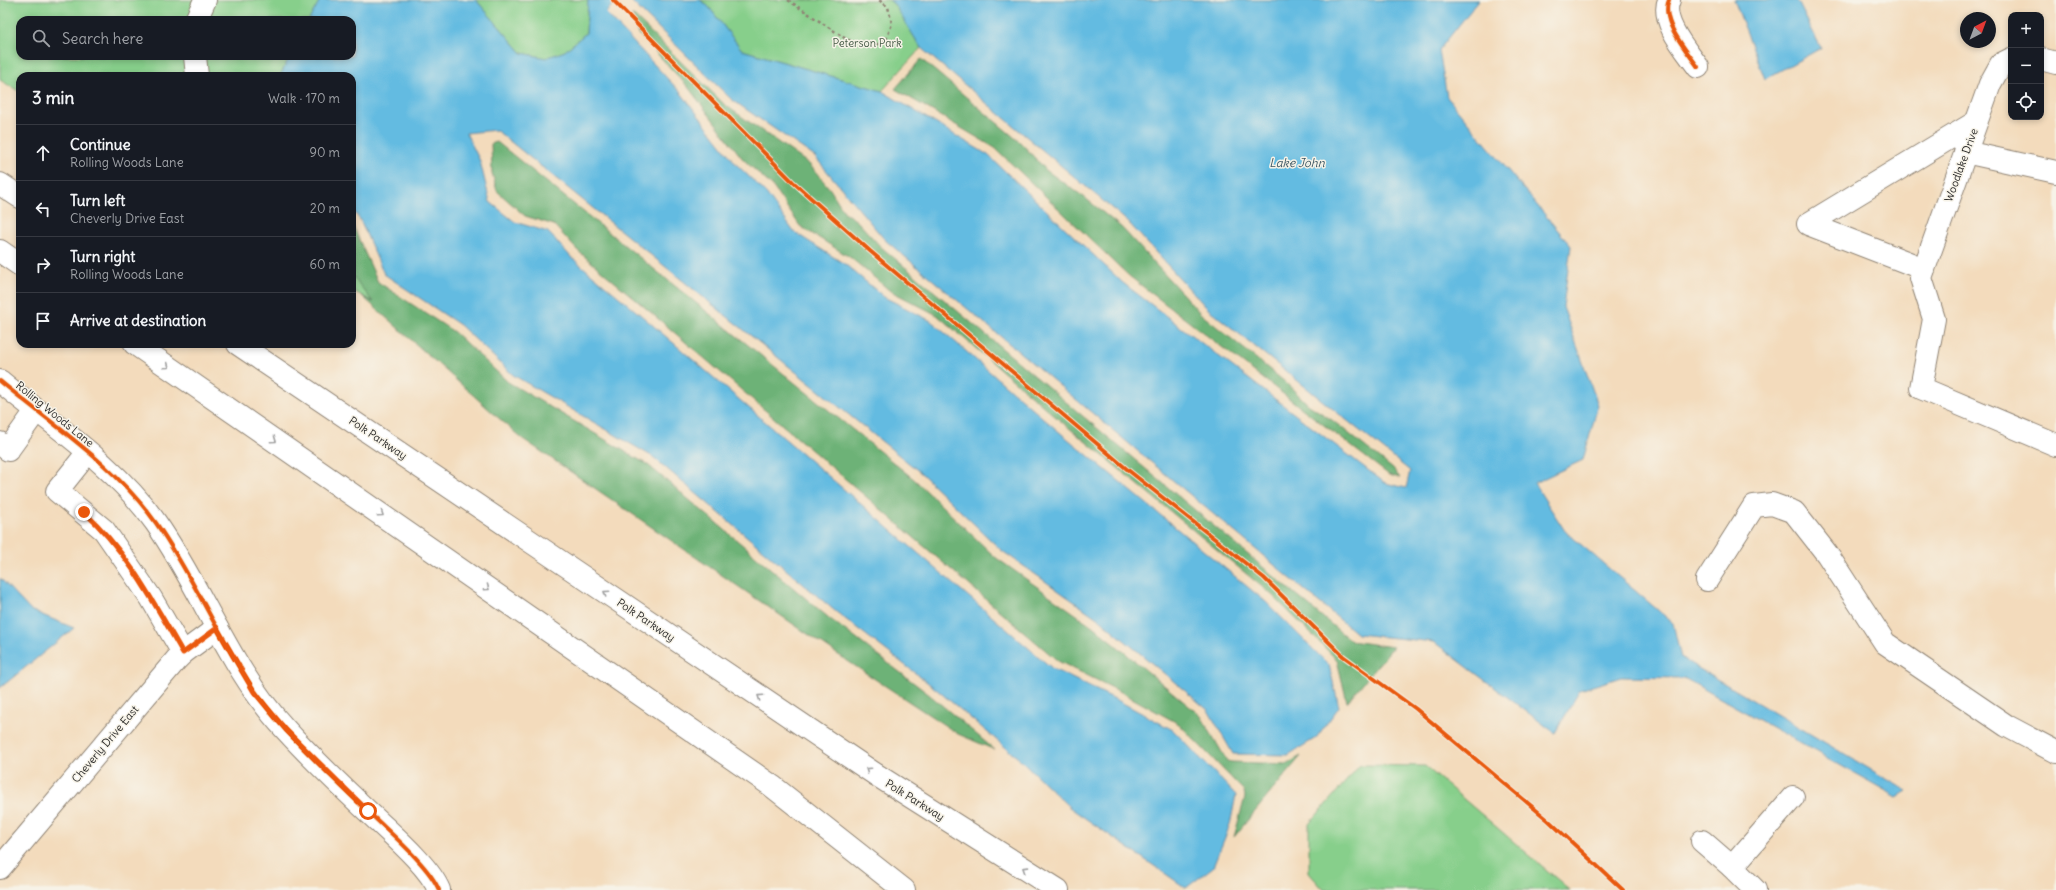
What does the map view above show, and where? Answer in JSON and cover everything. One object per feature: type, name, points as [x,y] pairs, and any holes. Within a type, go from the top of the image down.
[{"type":"main road","points":[[198,16],[205,0]]},
{"type":"main road","points":[[1669,0],[1666,6],[1674,34],[1698,66]]},
{"type":"main road","points":[[196,60],[197,72]]},
{"type":"main road","name":"Woodlake Drive","points":[[1922,274],[1990,84],[2001,64],[2008,60]]},
{"type":"main road","points":[[2044,60],[2056,63]]},
{"type":"main road","points":[[1976,122],[1808,224],[1922,274],[1934,319],[1921,388],[2056,445]]},
{"type":"main road","points":[[1965,152],[2056,172]]},
{"type":"main road","points":[[0,184],[16,194]]},
{"type":"main road","points":[[0,251],[16,262]]},
{"type":"main road","points":[[141,348],[772,786],[904,890]]},
{"type":"main road","name":"Polk Parkway","points":[[244,348],[875,774],[1058,890]]},
{"type":"main road","name":"Rolling Woods Lane","points":[[0,381],[88,452],[135,496],[154,521],[185,568],[217,628],[254,692],[281,725],[404,846],[424,869],[439,890]]},
{"type":"main road","name":"Rolling Woods Lane","points":[[0,443],[8,450],[36,411]]},
{"type":"main road","name":"Rolling Woods Lane","points":[[88,452],[57,491],[104,530],[151,598],[183,653]]},
{"type":"main road","points":[[1707,580],[1754,506],[1772,504],[1794,512],[1827,554],[1885,643],[2006,726],[2056,752]]},
{"type":"main road","name":"Cheverly Drive East","points":[[0,868],[183,653],[217,628]]},
{"type":"main road","points":[[1732,867],[1793,796]]},
{"type":"main road","points":[[1702,841],[1732,867],[1755,890]]},
{"type":"path","points":[[788,0],[846,39],[869,48],[886,40],[892,24],[888,7],[879,0]]},
{"type":"green space","points":[[0,0],[320,0],[311,16],[16,16],[16,60],[288,60],[282,72],[16,72],[16,90],[0,80]]},
{"type":"green space","points":[[476,0],[588,0],[586,33],[565,51],[546,58],[522,53]]},
{"type":"green space","name":"Peterson Park","points":[[700,0],[889,0],[894,4],[921,48],[882,91],[742,50],[708,6]]},
{"type":"green space","points":[[632,14],[725,105],[809,164],[830,189],[845,213],[857,221],[880,246],[1351,641],[1393,647],[1347,702],[1337,660],[1272,595],[1063,423],[937,315],[889,290],[851,258],[800,226],[773,187],[742,158],[688,87],[639,34]]},
{"type":"green space","points":[[921,59],[1021,143],[1047,171],[1084,197],[1122,228],[1201,314],[1285,382],[1309,405],[1332,420],[1393,469],[1400,478],[1389,475],[1129,276],[995,148],[895,89]]},
{"type":"green space","points":[[497,142],[915,480],[995,557],[1094,627],[1201,716],[1227,761],[1287,764],[1301,756],[1234,837],[1245,797],[1244,791],[1179,724],[1121,692],[1058,661],[577,250],[554,225],[525,216],[497,191],[492,173],[491,144]]},
{"type":"green space","points":[[356,233],[378,282],[454,332],[508,382],[648,465],[829,618],[931,696],[995,750],[958,734],[834,652],[520,437],[362,296],[373,302],[356,280]]},
{"type":"green space","points":[[356,280],[374,303],[356,292]]},
{"type":"green space","points":[[1360,765],[1425,766],[1570,890],[1324,890],[1309,873],[1309,824]]},
{"type":"water","points":[[320,0],[476,0],[522,53],[546,58],[565,51],[586,33],[588,0],[616,0],[606,13],[681,93],[736,164],[766,193],[794,232],[846,265],[884,297],[931,321],[1057,430],[1266,602],[1329,665],[1339,707],[1316,738],[1288,755],[1233,754],[1208,710],[1100,620],[1001,550],[921,473],[496,130],[466,133],[480,161],[490,202],[515,222],[548,232],[571,257],[642,316],[1053,669],[1117,700],[1173,730],[1236,795],[1230,825],[1213,867],[1186,888],[1069,807],[1024,763],[936,689],[835,611],[653,457],[513,375],[460,325],[384,274],[360,220],[356,214],[356,72],[282,72],[288,60],[356,60],[356,16],[311,16]]},
{"type":"water","name":"Lake John","points":[[630,0],[700,0],[708,6],[742,50],[882,91],[988,155],[1123,283],[1385,483],[1406,488],[1410,471],[1207,308],[1128,222],[921,48],[894,4],[889,0],[1479,0],[1439,50],[1447,97],[1571,246],[1563,307],[1598,405],[1583,460],[1534,483],[1565,531],[1673,623],[1681,658],[1907,791],[1897,797],[1684,678],[1621,677],[1580,690],[1555,733],[1434,642],[1357,634],[885,240],[815,157],[731,99]]},
{"type":"water","points":[[1734,0],[1797,0],[1821,48],[1765,79]]},
{"type":"water","points":[[0,578],[30,610],[74,628],[0,688]]},
{"type":"cycle path","points":[[613,0],[793,182],[870,251],[1128,470],[1264,578],[1343,656],[1416,709],[1548,820],[1623,890]]},
{"type":"cycle path","points":[[1669,0],[1667,8],[1671,26],[1681,44],[1698,67]]},
{"type":"cycle path","points":[[0,381],[103,464],[140,502],[173,549],[233,656],[266,707],[320,765],[412,854],[435,881],[439,890]]},
{"type":"route","points":[[84,512],[104,530],[123,556],[151,598],[183,653],[217,628],[254,692],[286,730],[368,811]]}]
